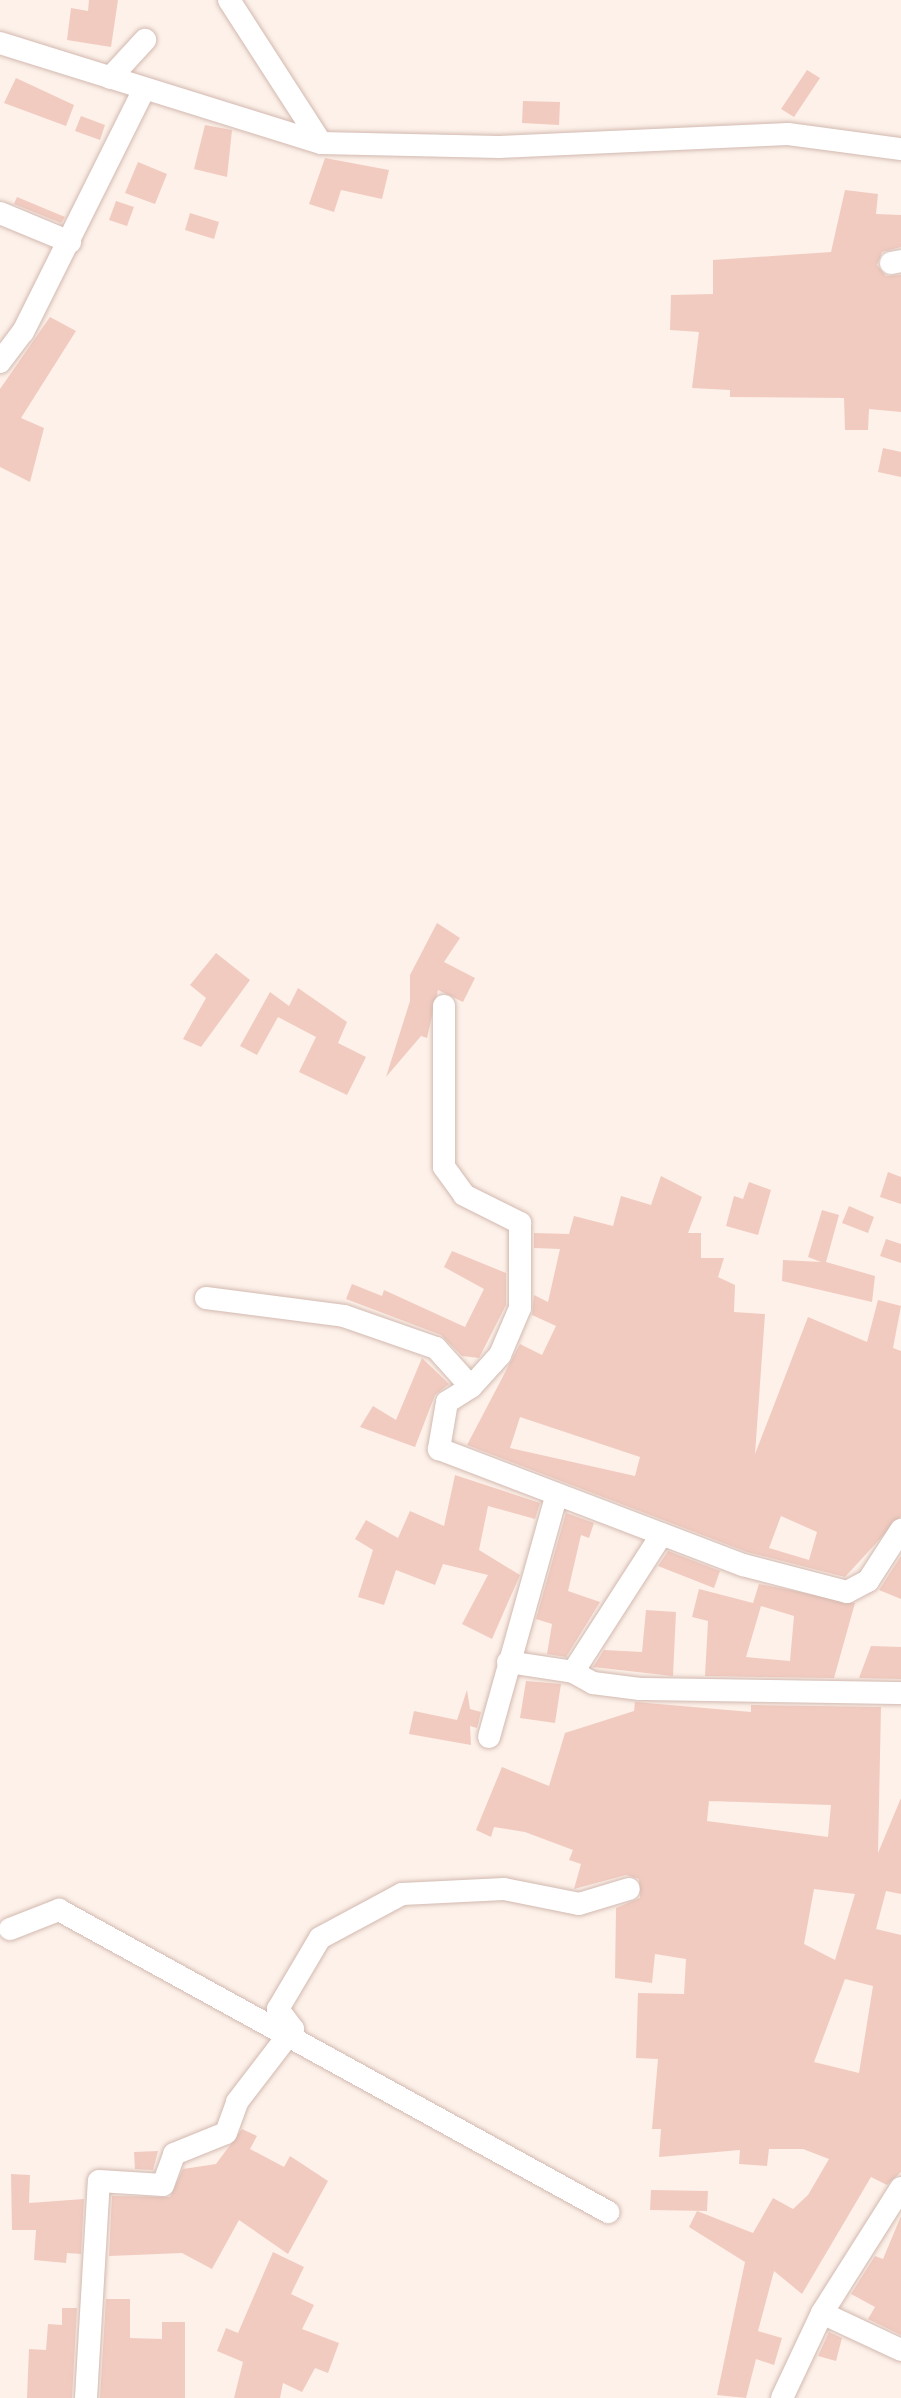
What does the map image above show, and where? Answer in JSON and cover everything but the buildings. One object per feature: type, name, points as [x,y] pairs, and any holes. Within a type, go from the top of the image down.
[{"type":"street","points":[[229,0],[321,143]]},
{"type":"street","points":[[110,78],[145,40]]},
{"type":"street","points":[[0,43],[321,143],[499,147],[788,134],[901,149]]},
{"type":"street","points":[[0,362],[70,242],[144,89]]},
{"type":"street","points":[[0,213],[70,242]]},
{"type":"street","points":[[444,1006],[444,1167],[464,1195],[520,1223],[520,1308],[500,1355],[471,1387],[447,1402],[436,1446],[662,1534],[847,1592],[868,1581],[901,1530]]},
{"type":"street","points":[[206,1298],[344,1316],[436,1348],[471,1387]]},
{"type":"street","points":[[489,1737],[557,1494]]},
{"type":"street","points":[[573,1672],[662,1534]]},
{"type":"street","points":[[508,1662],[573,1672],[593,1683],[640,1689],[901,1693]]},
{"type":"street","points":[[290,2035],[278,2009],[309,1952],[331,1928],[390,1898],[504,1889],[579,1904],[629,1889]]},
{"type":"street","points":[[10,1929],[59,1910],[608,2212]]},
{"type":"street","points":[[86,2398],[99,2181],[163,2185],[174,2154],[226,2133],[237,2102],[290,2035]]},
{"type":"street","points":[[782,2398],[822,2313],[901,2188]]},
{"type":"street","points":[[822,2313],[901,2350]]}]
